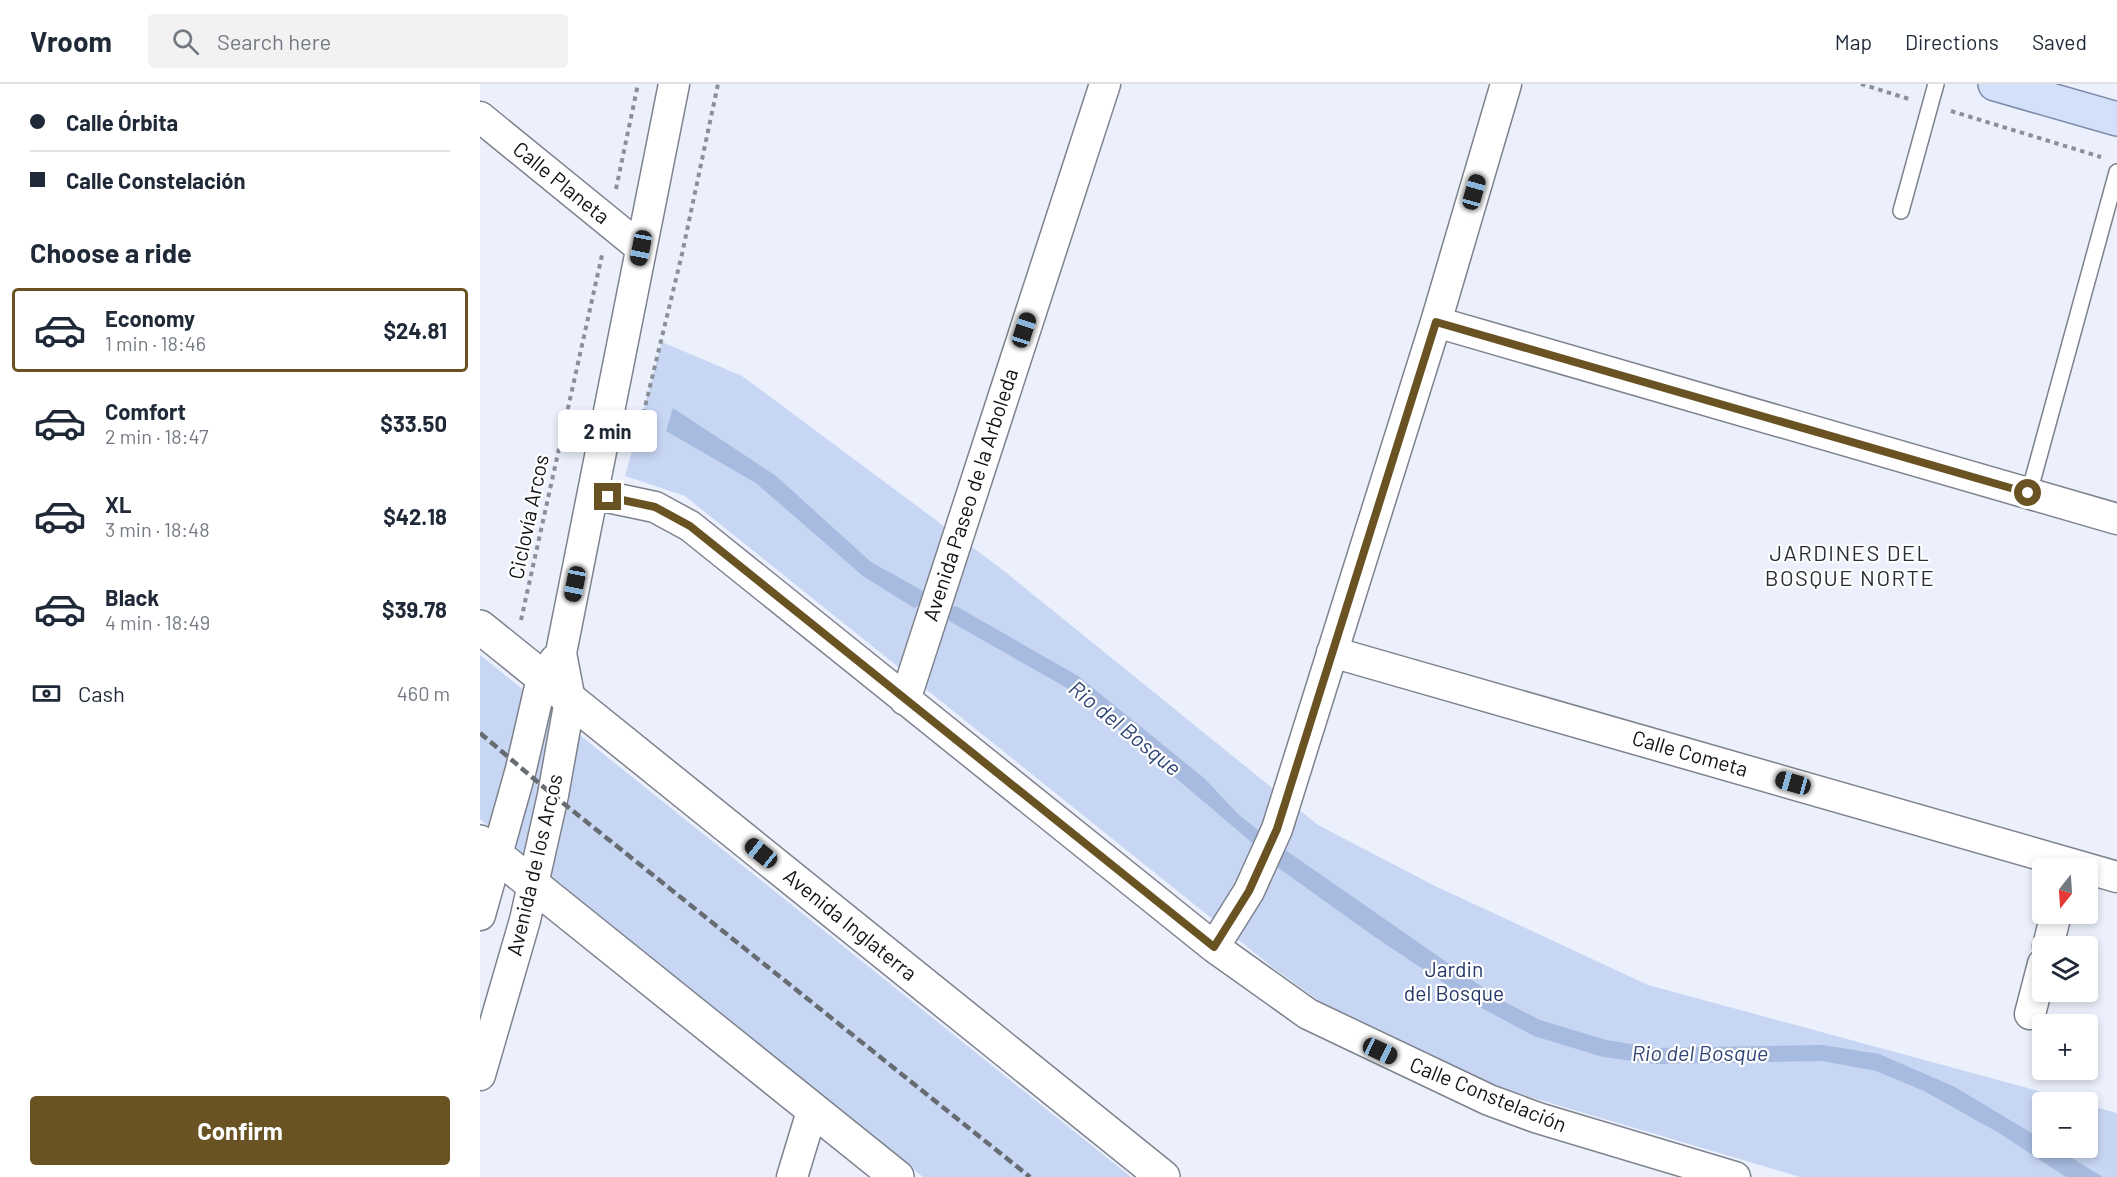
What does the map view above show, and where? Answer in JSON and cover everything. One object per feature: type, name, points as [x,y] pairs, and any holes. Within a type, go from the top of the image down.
[{"type":"main road","points":[[1995,84],[2117,119]]},
{"type":"street","name":"Avenida de los Arcos","points":[[480,915],[489,850],[551,665],[593,494],[674,84]]},
{"type":"street","name":"Avenida Paseo de la Arboleda","points":[[905,700],[1105,84]]},
{"type":"street","points":[[1214,947],[1249,891],[1277,829],[1436,322],[1506,84]]},
{"type":"street","name":"Calle Planeta","points":[[480,117],[641,248]]},
{"type":"street","points":[[1436,322],[2117,519]]},
{"type":"street","name":"Calle Constelación","points":[[593,494],[655,507],[690,526],[1214,947],[1308,1014],[1470,1092],[1538,1118],[1735,1177]]},
{"type":"street","name":"Avenida Inglaterra","points":[[480,627],[514,655],[551,665],[570,700],[1163,1177]]},
{"type":"street","name":"Calle Cometa","points":[[1332,652],[2045,858]]},
{"type":"street","name":"Avenida de los Arcos","points":[[480,1075],[525,920],[570,700]]},
{"type":"street","points":[[489,850],[897,1177]]},
{"type":"street","name":"Calle Cometa","points":[[2098,872],[2117,877]]},
{"type":"street","points":[[2030,1014],[2033,1002]]},
{"type":"street","points":[[792,1177],[813,1108]]},
{"type":"lane","points":[[1901,212],[1936,84]]},
{"type":"lane","points":[[2028,493],[2117,172]]},
{"type":"path","name":"Ciclovía Arcos","points":[[514,655],[638,84]]},
{"type":"path","points":[[1861,84],[2106,158]]},
{"type":"green space","name":"Jardin del Bosque","points":[[662,342],[742,376],[999,567],[1318,825],[1435,886],[1648,985],[2042,1092],[2032,1092],[2032,1158],[2098,1158],[2098,1108],[2117,1113],[2117,1177],[1800,1177],[1516,1093],[1416,1053],[1318,1000],[1276,970],[685,496],[625,476]]},
{"type":"green space","points":[[480,655],[1131,1177],[923,1177],[480,819]]},
{"type":"water","points":[[673,408],[776,476],[871,562],[923,591],[926,602],[914,608],[863,576],[756,483],[666,431]]},
{"type":"water","name":"Rio del Bosque","points":[[956,606],[1078,676],[1204,778],[1239,815],[1267,837],[1262,851],[1074,692],[951,622],[941,610]]},
{"type":"water","name":"Rio del Bosque","points":[[1284,849],[1501,1000],[1540,1020],[1606,1040],[1656,1048],[1823,1045],[1879,1054],[1955,1087],[2032,1133],[2032,1155],[1999,1133],[1924,1091],[1876,1071],[1822,1061],[1656,1064],[1603,1057],[1534,1036],[1480,1007],[1372,935],[1273,864]]},
{"type":"water","points":[[2037,1158],[2072,1158],[2103,1177],[2066,1177]]},
{"type":"railway","points":[[480,733],[553,795],[1030,1177]]},
{"type":"district","name":"JARDINES DEL BOSQUE NORTE","points":[[1850,566]]},
{"type":"route","points":[[608,497],[655,507],[690,526],[1214,947],[1249,891],[1277,829],[1436,322],[2028,493]]}]
